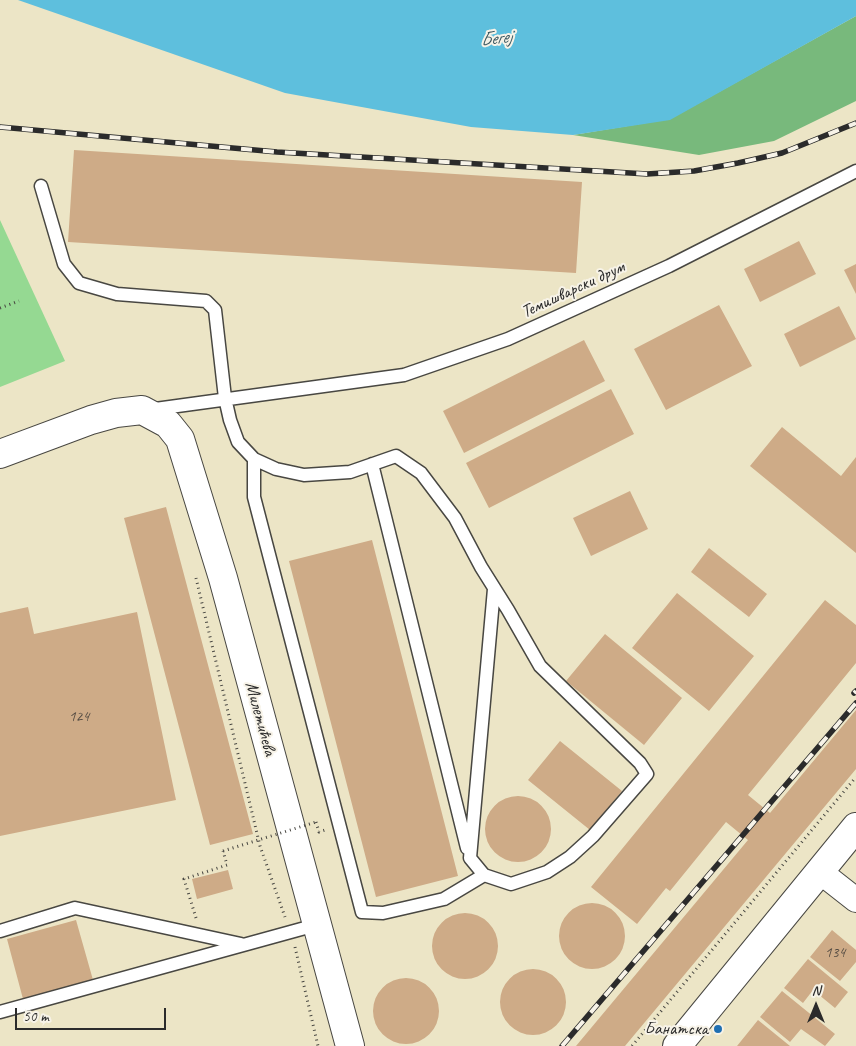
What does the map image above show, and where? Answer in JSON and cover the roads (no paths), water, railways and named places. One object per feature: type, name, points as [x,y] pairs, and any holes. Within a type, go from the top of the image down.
[{"type":"main road","points":[[0,454],[91,420],[116,413],[142,410]]},
{"type":"main road","name":"Милетићева","points":[[142,410],[168,424],[180,440],[223,578],[303,928],[350,1046]]},
{"type":"main road","points":[[677,1046],[856,827]]},
{"type":"street","points":[[819,871],[856,900]]},
{"type":"lane","name":"Темишварски друм","points":[[225,398],[288,392],[404,375],[508,339],[669,266],[856,171]]},
{"type":"lane","points":[[42,186],[64,264],[80,283],[117,294],[206,301],[215,310],[225,398],[238,442],[254,459],[276,469],[304,475],[350,472],[372,464],[396,456],[421,473],[455,518],[494,589],[540,666],[640,763],[647,774],[593,836],[570,857],[547,872],[511,884],[484,875],[470,858],[372,464]]},
{"type":"lane","points":[[142,410],[225,398]]},
{"type":"lane","points":[[254,459],[254,498],[362,912],[383,913],[444,899],[484,875]]},
{"type":"lane","points":[[470,858],[494,589]]},
{"type":"lane","points":[[0,931],[75,908],[243,944]]},
{"type":"lane","points":[[0,1012],[303,928]]},
{"type":"water","name":"Бегеј","points":[[18,0],[856,0],[856,16],[670,120],[573,135],[471,127],[285,93]]},
{"type":"railway","points":[[0,127],[277,152],[647,174],[694,171],[782,153],[856,123]]},
{"type":"railway","points":[[562,1046],[856,703]]},
{"type":"place","name":"Банатска","points":[[718,1029]]}]
